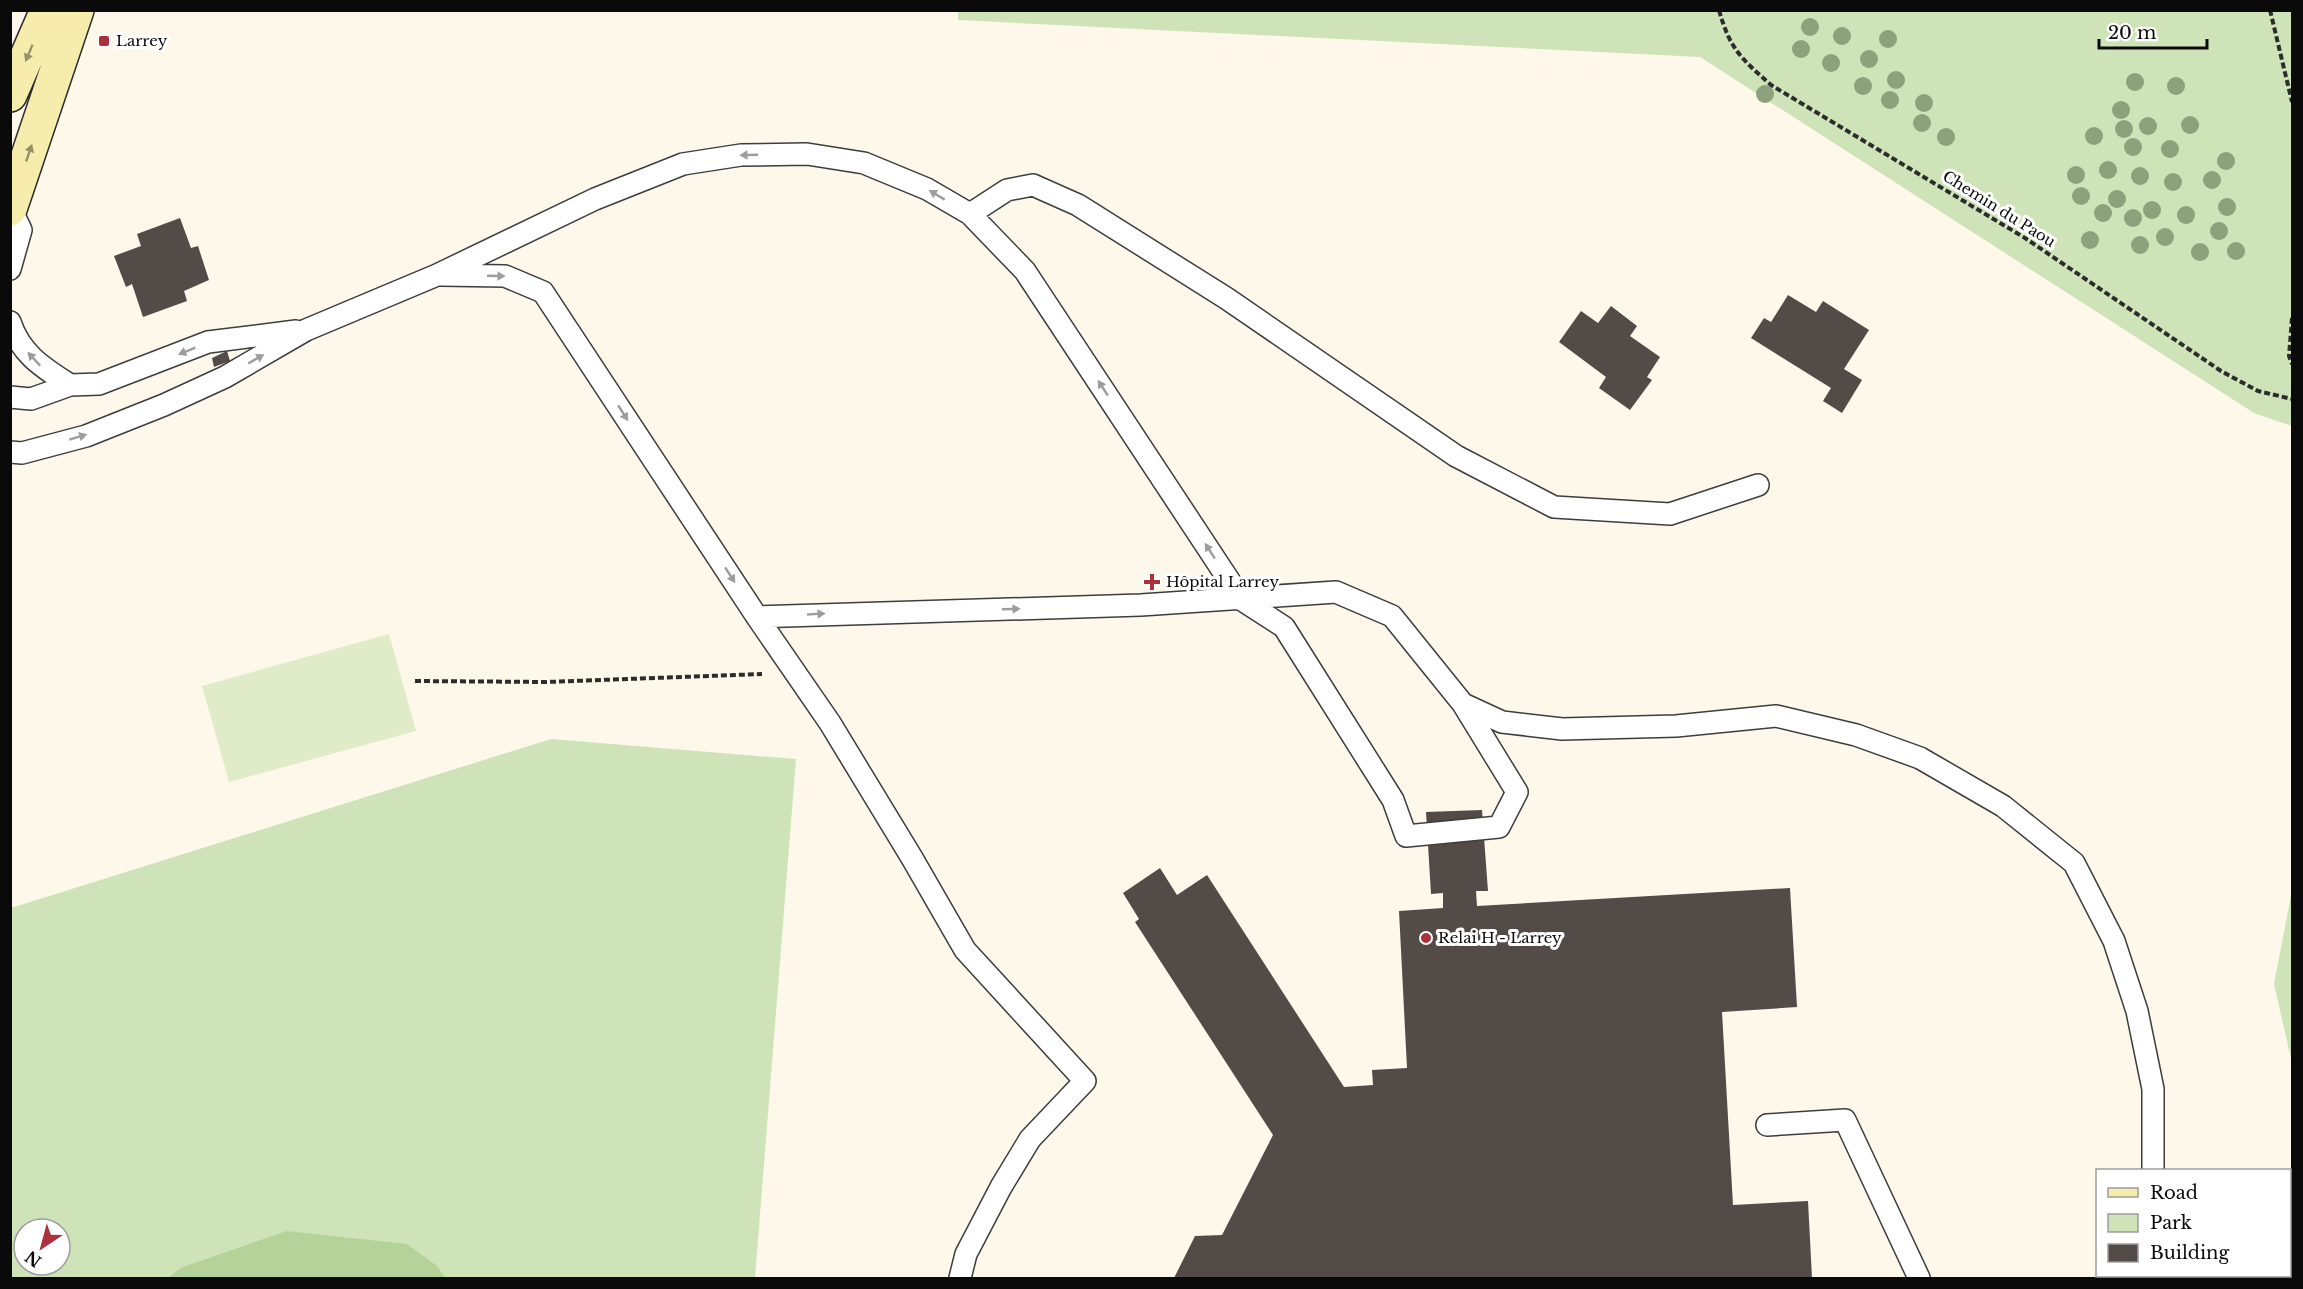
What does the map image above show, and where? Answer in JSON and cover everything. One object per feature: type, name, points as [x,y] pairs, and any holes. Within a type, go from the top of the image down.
[{"type":"street","points":[[10,95],[47,10]]},
{"type":"street","points":[[10,209],[77,10]]},
{"type":"lane","points":[[14,454],[86,436],[164,405],[225,377],[306,330],[438,275],[596,199],[683,164],[741,155],[807,154],[864,163],[927,189],[970,214],[1025,271],[1242,600],[1284,627],[1393,800],[1406,836],[1499,826],[1517,792],[1463,704],[1392,616],[1336,592],[1242,600],[1104,607],[757,617]]},
{"type":"lane","points":[[970,214],[1007,190],[1033,185],[1078,205],[1226,298],[1455,456],[1554,507],[1670,514],[1758,485]]},
{"type":"lane","points":[[10,209],[21,230],[10,269]]},
{"type":"lane","points":[[438,275],[505,276],[543,292],[757,617],[830,723],[965,950],[1085,1081],[1030,1139],[1001,1187],[966,1254],[960,1278]]},
{"type":"lane","points":[[10,322],[35,363],[70,385]]},
{"type":"lane","points":[[10,398],[31,399],[70,385],[99,384],[208,342],[306,330]]},
{"type":"lane","points":[[1463,704],[1502,722],[1562,729],[1676,726],[1776,716],[1856,735],[1920,758],[2003,806],[2074,863],[2114,941],[2137,1011],[2153,1089],[2153,1169]]},
{"type":"lane","points":[[1767,1125],[1845,1120],[1919,1278]]},
{"type":"path","name":"Chemin du Paou","points":[[1719,10],[1726,34],[1742,59],[1771,85],[2025,238],[2221,371],[2258,391],[2292,399]]},
{"type":"path","points":[[2270,10],[2292,102]]},
{"type":"path","points":[[2292,318],[2289,356],[2292,364]]},
{"type":"path","points":[[415,681],[546,682],[795,673]]},
{"type":"green space","points":[[958,11],[2292,11],[2292,426],[2254,413],[1700,57],[958,20]]},
{"type":"green space","points":[[389,634],[416,731],[229,782],[202,686]]},
{"type":"green space","points":[[551,739],[796,759],[755,1278],[446,1278],[437,1266],[286,1231],[182,1267],[167,1278],[11,1278],[11,908]]},
{"type":"green space","points":[[2292,890],[2292,1063],[2274,984]]},
{"type":"green space","points":[[286,1231],[407,1244],[437,1266],[446,1278],[167,1278],[182,1267]]},
{"type":"building","points":[[180,218],[191,248],[198,246],[209,280],[184,291],[187,301],[143,317],[132,284],[126,287],[114,256],[141,246],[137,234]]},
{"type":"building","points":[[1788,295],[1816,312],[1823,301],[1869,330],[1844,369],[1862,380],[1842,413],[1823,401],[1831,388],[1751,338],[1764,318],[1771,322]]},
{"type":"building","points":[[1611,306],[1637,326],[1630,336],[1660,357],[1647,377],[1652,380],[1630,410],[1599,388],[1606,377],[1559,342],[1581,311],[1598,323]]},
{"type":"building","points":[[227,351],[230,361],[214,367],[212,358]]},
{"type":"building","points":[[1482,810],[1488,891],[1476,891],[1477,906],[1790,888],[1797,1007],[1722,1012],[1733,1205],[1808,1201],[1812,1278],[1174,1278],[1195,1236],[1222,1235],[1273,1135],[1135,922],[1139,919],[1123,893],[1160,868],[1177,895],[1207,875],[1344,1087],[1373,1085],[1372,1070],[1407,1068],[1399,911],[1443,908],[1443,893],[1431,894],[1426,812]]},
{"type":"place","name":"Larrey","points":[[104,41]]},
{"type":"place","name":"Hôpital Larrey","points":[[1152,582]]},
{"type":"place","name":"Relai H - Larrey","points":[[1426,938]]}]
